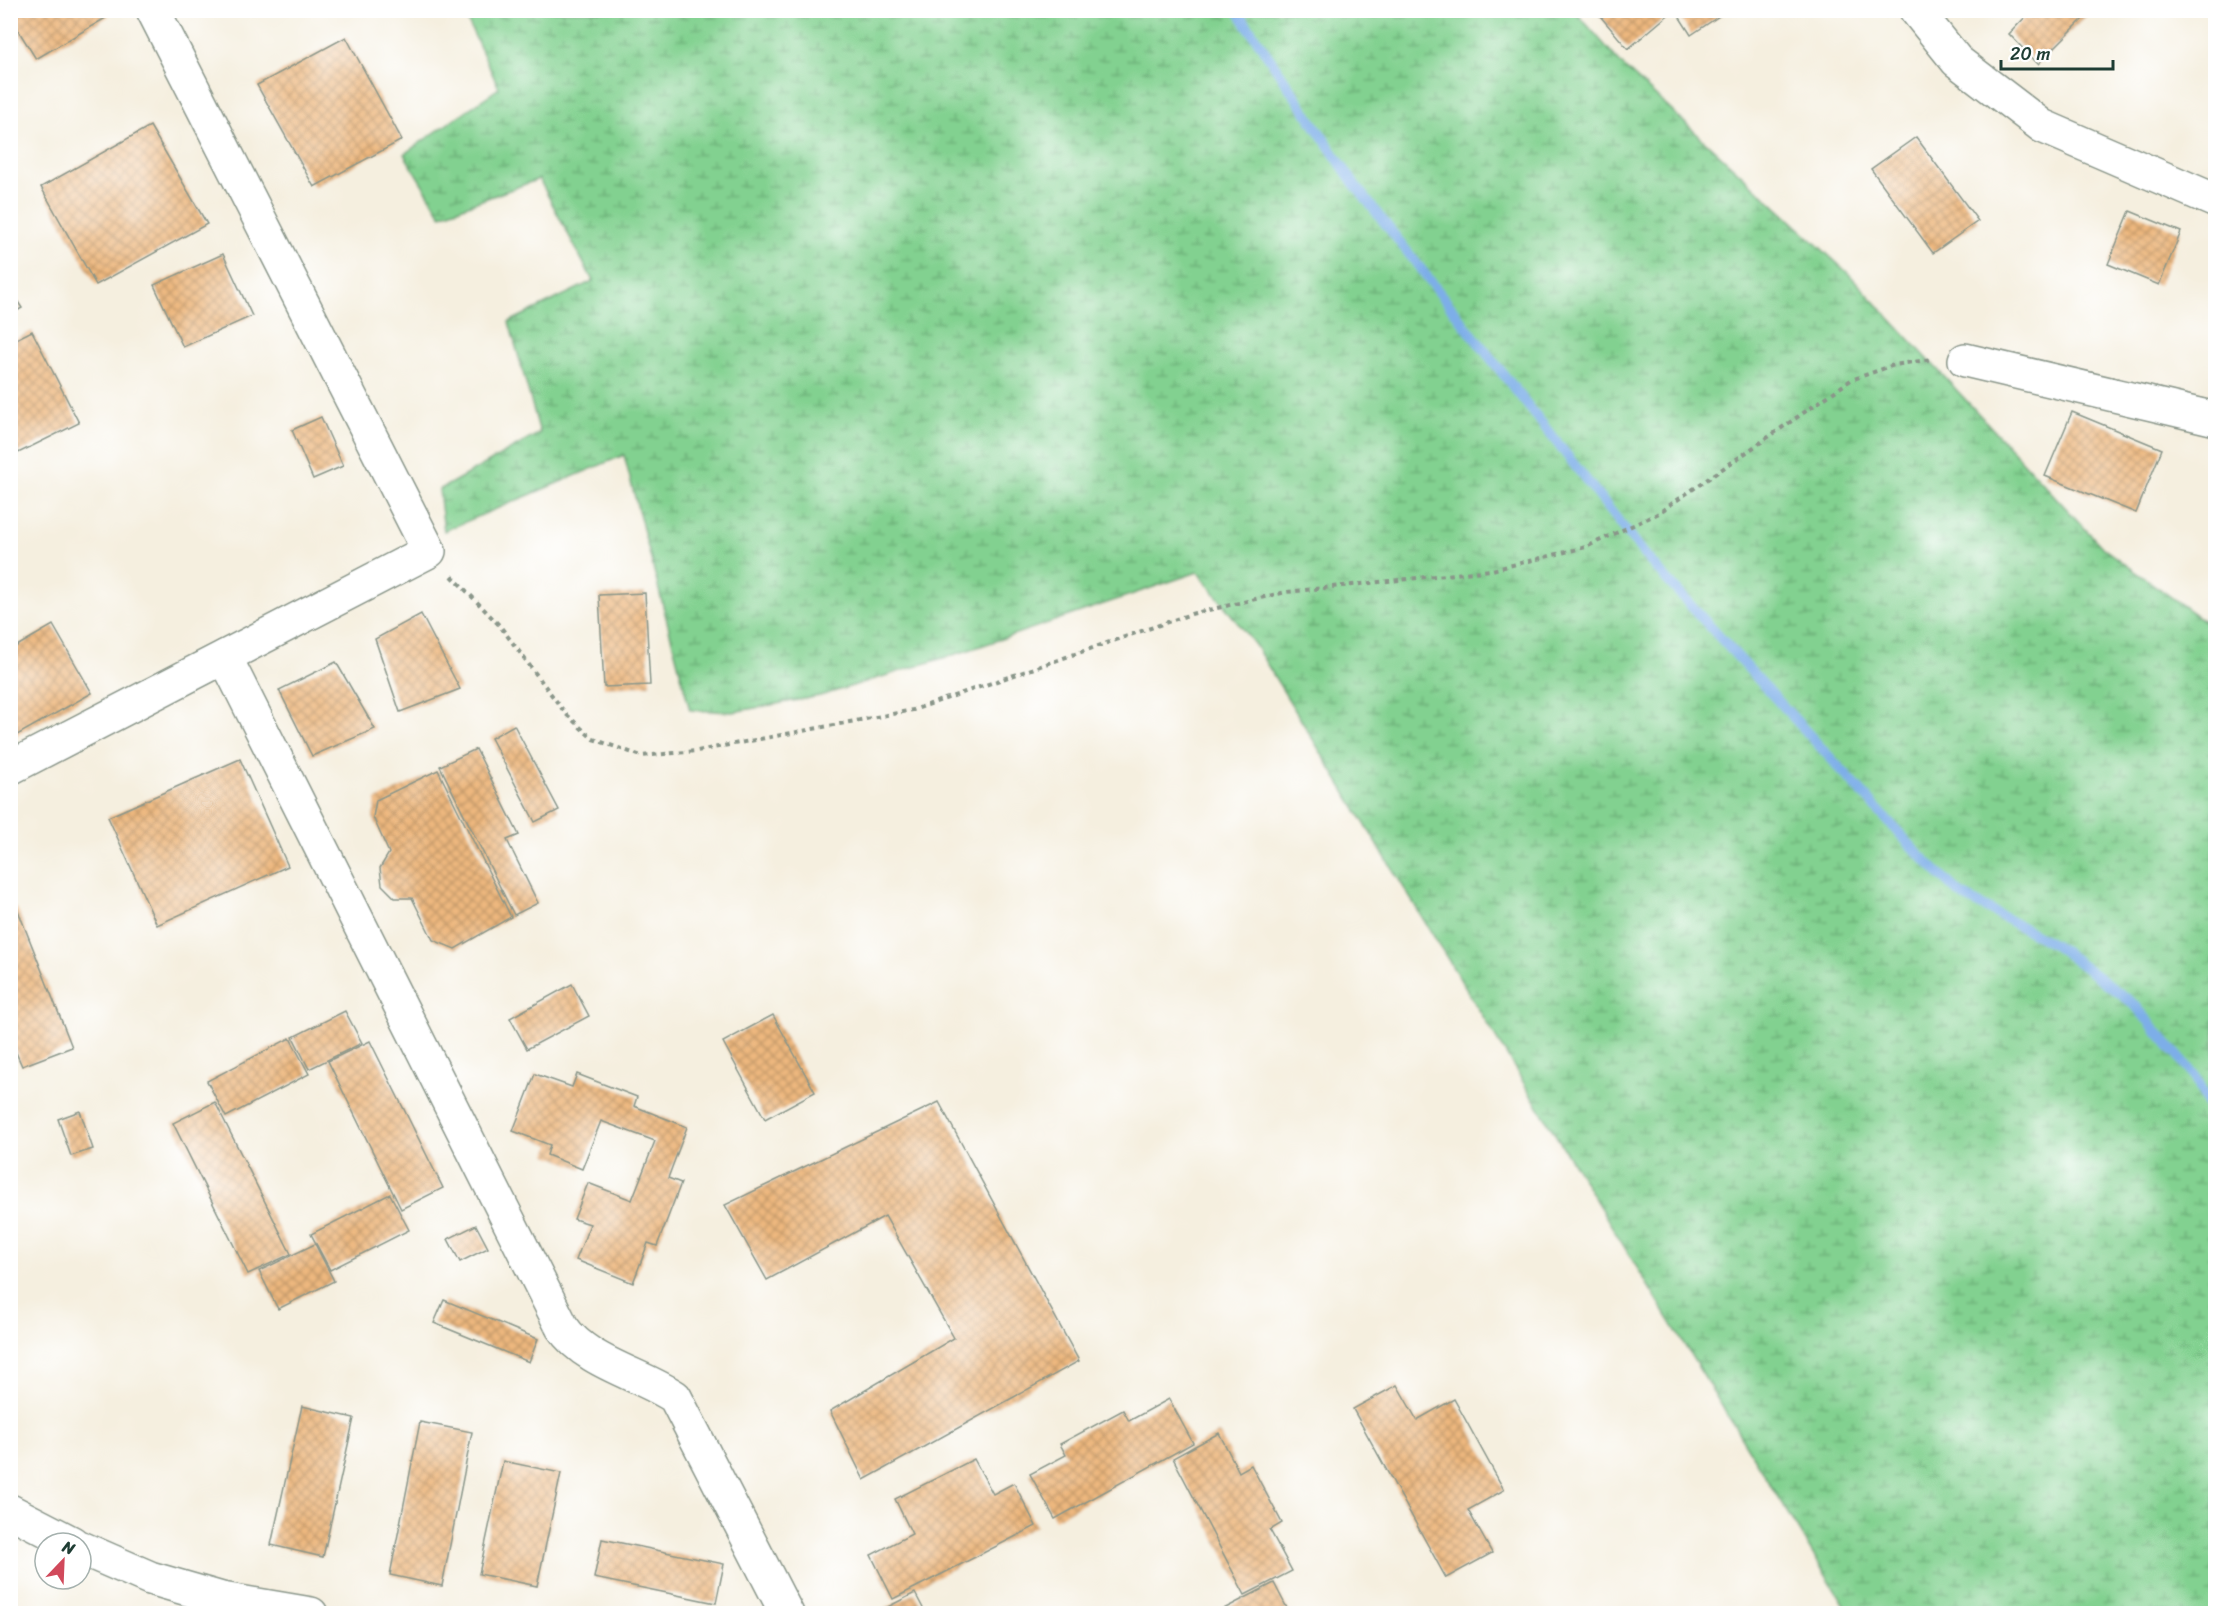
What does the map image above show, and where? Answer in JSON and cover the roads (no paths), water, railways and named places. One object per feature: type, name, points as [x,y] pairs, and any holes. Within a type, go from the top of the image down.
[{"type":"street","points":[[10,768],[429,552],[153,10]]},
{"type":"street","points":[[1916,10],[1957,61],[2042,126],[2216,201]]},
{"type":"street","points":[[1965,360],[2216,418]]},
{"type":"street","points":[[225,657],[562,1327],[572,1342],[588,1352],[656,1384],[675,1397],[787,1614]]},
{"type":"street","points":[[10,1511],[49,1531]]},
{"type":"street","points":[[93,1553],[150,1578],[222,1599],[311,1614]]},
{"type":"waterway","points":[[1237,10],[1355,185],[1649,560],[1912,847],[1960,894],[2055,945],[2134,1004],[2195,1076],[2216,1124]]}]
